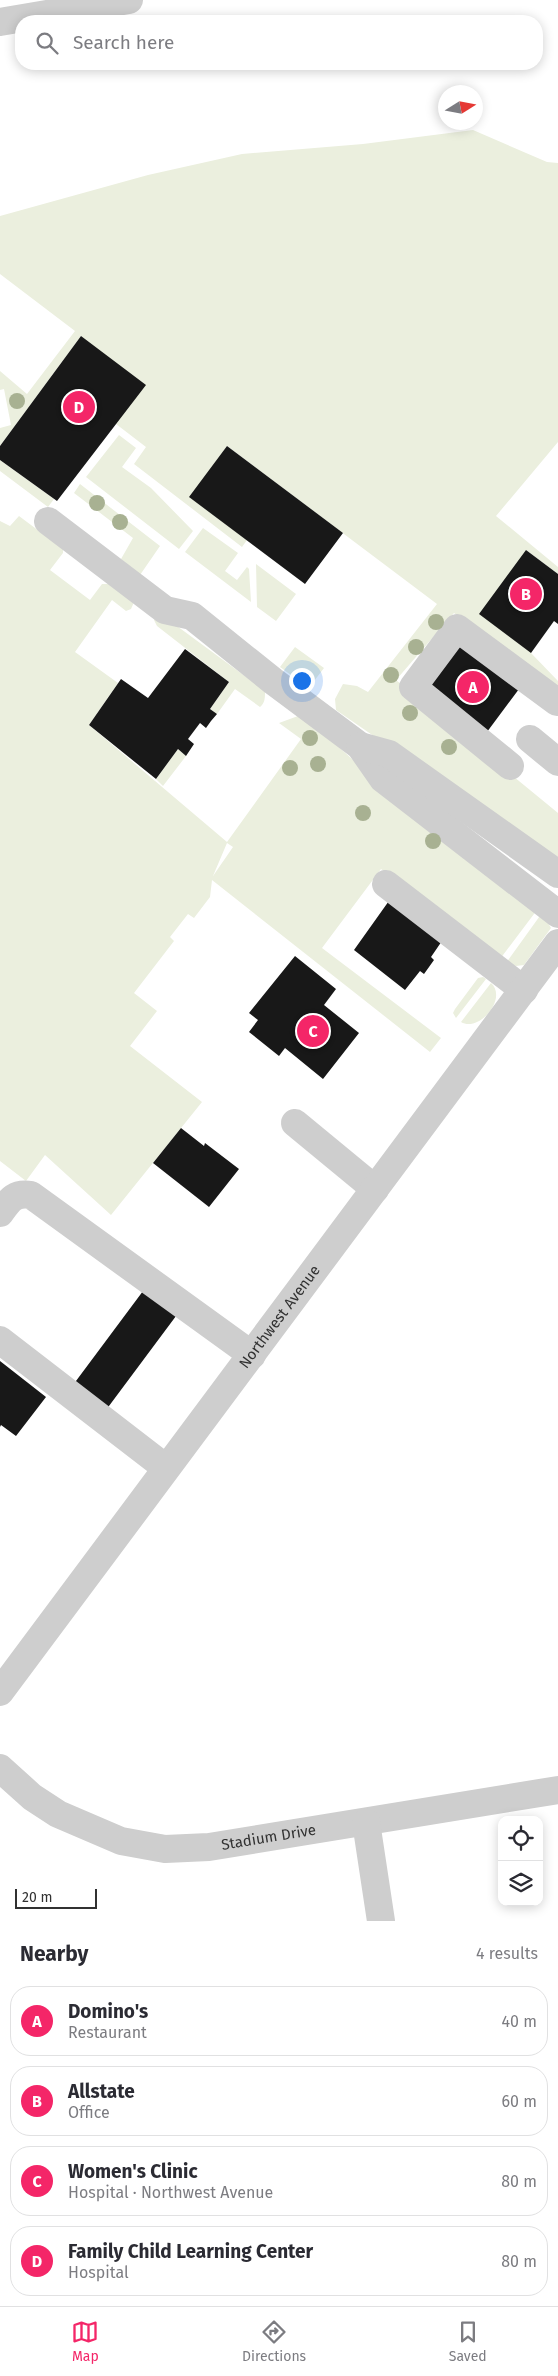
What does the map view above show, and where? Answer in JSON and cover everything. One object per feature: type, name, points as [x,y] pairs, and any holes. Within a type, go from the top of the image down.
[{"type":"street","points":[[41,15],[129,0]]},
{"type":"street","points":[[0,22],[15,19]]},
{"type":"street","points":[[48,521],[166,610],[192,616],[273,681],[360,746],[383,779],[558,914]]},
{"type":"street","points":[[510,766],[414,687],[457,628],[557,702]]},
{"type":"street","points":[[530,739],[558,762]]},
{"type":"street","points":[[360,746],[390,754],[558,874]]},
{"type":"street","points":[[386,884],[524,990]]},
{"type":"street","name":"Northwest Avenue","points":[[0,1692],[558,943]]},
{"type":"street","points":[[295,1123],[375,1189]]},
{"type":"street","points":[[0,1213],[13,1196],[22,1193],[31,1195],[252,1354]]},
{"type":"street","points":[[0,1340],[166,1468]]},
{"type":"street","name":"Stadium Drive","points":[[0,1768],[32,1797],[58,1814],[121,1841],[143,1847],[166,1849],[209,1847],[558,1790]]},
{"type":"street","points":[[366,1822],[381,1921]]},
{"type":"green space","points":[[473,130],[547,162],[558,163],[558,442],[496,516],[558,567],[558,574],[526,550],[531,653],[558,681],[558,692],[454,613],[396,680],[558,813],[558,863],[336,710],[335,699],[343,684],[357,686],[368,692],[437,604],[227,446],[190,497],[247,540],[242,547],[134,464],[146,447],[116,424],[81,336],[0,446],[0,428],[11,425],[4,389],[0,390],[0,371],[27,394],[75,331],[0,274],[0,216],[148,175],[242,154],[363,144]]},
{"type":"green space","points":[[119,435],[136,448],[122,467],[151,488],[193,531],[179,549],[86,477]]},
{"type":"green space","points":[[0,460],[54,499],[48,507],[0,471]]},
{"type":"green space","points":[[80,484],[160,546],[140,575],[121,559],[133,538],[74,493]]},
{"type":"green space","points":[[19,516],[63,549],[63,553],[50,570],[90,600],[102,584],[109,584],[134,602],[131,609],[126,611],[112,600],[75,652],[118,683],[89,725],[227,842],[301,739],[279,723],[298,716],[324,734],[360,766],[537,910],[500,959],[381,869],[322,948],[441,1038],[430,1052],[212,880],[210,897],[194,918],[188,914],[170,937],[174,941],[134,993],[157,1011],[130,1046],[202,1102],[111,1215],[45,1155],[26,1181],[0,1161],[0,521],[10,526]],"holes":[[[227,843],[233,847],[213,876]]]},
{"type":"green space","points":[[203,528],[238,553],[225,571],[237,580],[247,567],[249,569],[251,602],[185,552]]},
{"type":"green space","points":[[256,564],[296,594],[276,621],[257,607]]},
{"type":"green space","points":[[162,615],[265,691],[262,705],[260,707],[235,689],[217,714],[210,709],[229,682],[157,626],[154,620],[156,616]]},
{"type":"green space","points":[[295,647],[324,668],[311,685],[306,686],[280,667]]},
{"type":"green space","points":[[178,749],[186,756],[163,786],[156,779]]},
{"type":"green space","points":[[542,913],[551,928],[524,965],[516,966],[506,963]]},
{"type":"green space","points":[[483,977],[486,979],[456,1018],[453,1013],[455,1009],[478,978]]},
{"type":"green space","points":[[491,983],[495,989],[496,997],[494,1005],[489,1012],[476,1023],[468,1024],[461,1022]]},
{"type":"building","points":[[81,336],[146,385],[57,501],[0,460],[0,446]]},
{"type":"building","points":[[227,446],[343,533],[305,584],[189,497]]},
{"type":"building","points":[[526,550],[558,574],[558,624],[554,621],[531,653],[479,614]]},
{"type":"building","points":[[461,639],[522,685],[484,736],[424,690]]},
{"type":"building","points":[[185,649],[229,682],[210,709],[217,714],[206,728],[200,723],[188,739],[194,744],[186,756],[178,749],[156,779],[89,725],[121,679],[148,698]]},
{"type":"building","points":[[391,898],[444,938],[431,957],[434,960],[424,974],[420,971],[405,990],[354,950]]},
{"type":"building","points":[[295,956],[336,989],[324,1005],[359,1033],[323,1079],[285,1048],[279,1056],[249,1032],[258,1020],[249,1013]]},
{"type":"building","points":[[181,1128],[204,1146],[205,1143],[239,1169],[209,1207],[153,1163]]},
{"type":"building","points":[[146,1287],[179,1312],[106,1410],[73,1385]]},
{"type":"building","points":[[0,1361],[46,1397],[16,1436],[1,1425],[0,1427]]},
{"type":"place","name":"Family Child Learning Center","points":[[79,407]]},
{"type":"place","name":"Allstate","points":[[526,594]]},
{"type":"place","name":"Domino's","points":[[473,687]]},
{"type":"place","name":"Women's Clinic","points":[[313,1031]]}]
